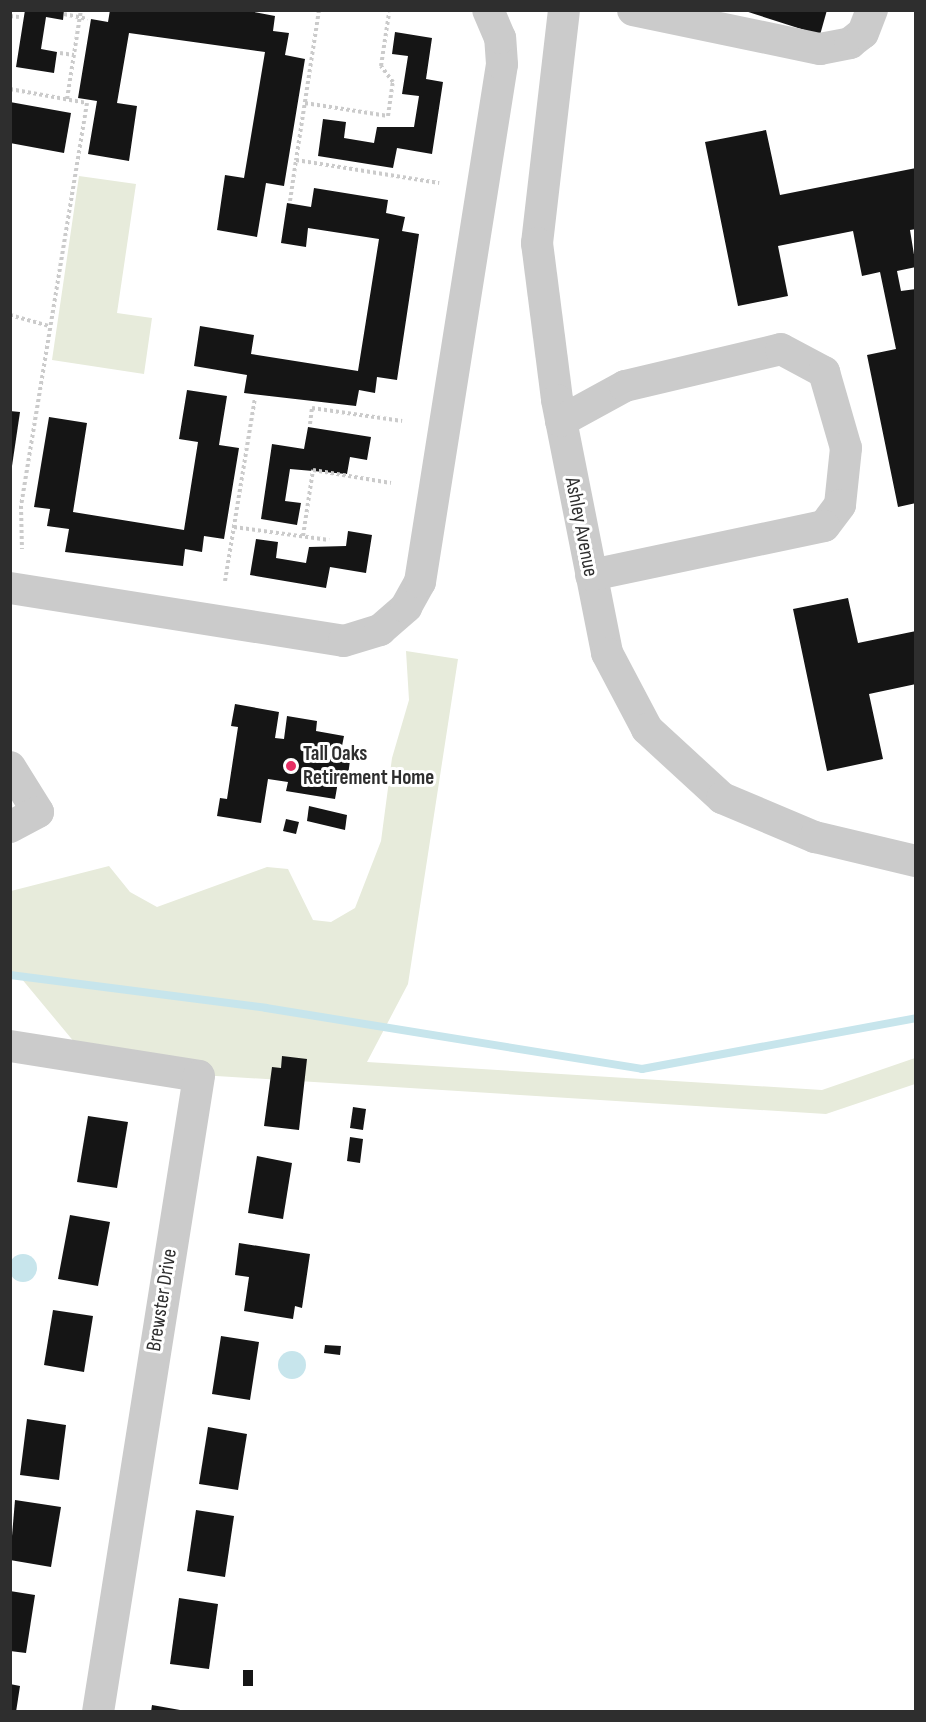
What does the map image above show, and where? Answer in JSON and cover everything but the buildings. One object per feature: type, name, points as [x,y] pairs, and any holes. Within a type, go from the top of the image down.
[{"type":"street","points":[[10,588],[344,641],[380,630],[406,607],[420,582],[502,64],[500,38],[488,10]]},
{"type":"street","name":"Ashley Avenue","points":[[564,10],[537,243],[561,421],[607,653],[624,694],[677,762],[722,798],[766,821],[915,861]]},
{"type":"street","points":[[633,10],[820,49],[850,43],[863,33],[872,10]]},
{"type":"street","points":[[561,421],[625,387],[781,349],[824,372],[846,448],[840,505],[824,526],[591,575]]},
{"type":"street","points":[[10,767],[38,812],[10,827]]},
{"type":"street","name":"Brewster Drive","points":[[10,1046],[199,1076],[98,1712]]},
{"type":"path","points":[[67,99],[81,10]]},
{"type":"path","points":[[290,201],[319,10]]},
{"type":"path","points":[[305,103],[388,116],[393,82],[381,66],[389,13]]},
{"type":"path","points":[[64,14],[87,19]]},
{"type":"path","points":[[10,16],[19,17]]},
{"type":"path","points":[[60,52],[74,55]]},
{"type":"path","points":[[10,89],[87,103],[21,506],[22,549]]},
{"type":"path","points":[[296,160],[439,183]]},
{"type":"path","points":[[10,315],[49,326]]},
{"type":"path","points":[[225,581],[255,398]]},
{"type":"path","points":[[310,424],[312,408],[402,421]]},
{"type":"path","points":[[303,536],[313,470],[391,483]]},
{"type":"path","points":[[234,527],[329,540]]},
{"type":"green space","points":[[79,176],[136,184],[117,313],[152,318],[144,374],[52,360]]},
{"type":"green space","points":[[406,651],[458,659],[408,984],[367,1062],[822,1090],[915,1058],[915,1084],[826,1114],[73,1067],[75,1043],[21,978],[11,977],[11,891],[109,866],[130,892],[157,907],[267,867],[288,869],[313,920],[331,922],[355,908],[381,841],[392,758],[409,700]]},
{"type":"water","points":[[23,1254],[33,1258],[37,1268],[33,1278],[23,1282],[13,1278],[9,1268],[13,1258]]},
{"type":"water","points":[[292,1351],[302,1355],[306,1365],[302,1375],[292,1379],[282,1375],[278,1365],[282,1355]]},
{"type":"waterway","points":[[10,975],[266,1008],[642,1069],[916,1018]]},
{"type":"place","name":"Tall Oaks Retirement Home","points":[[291,766]]}]
